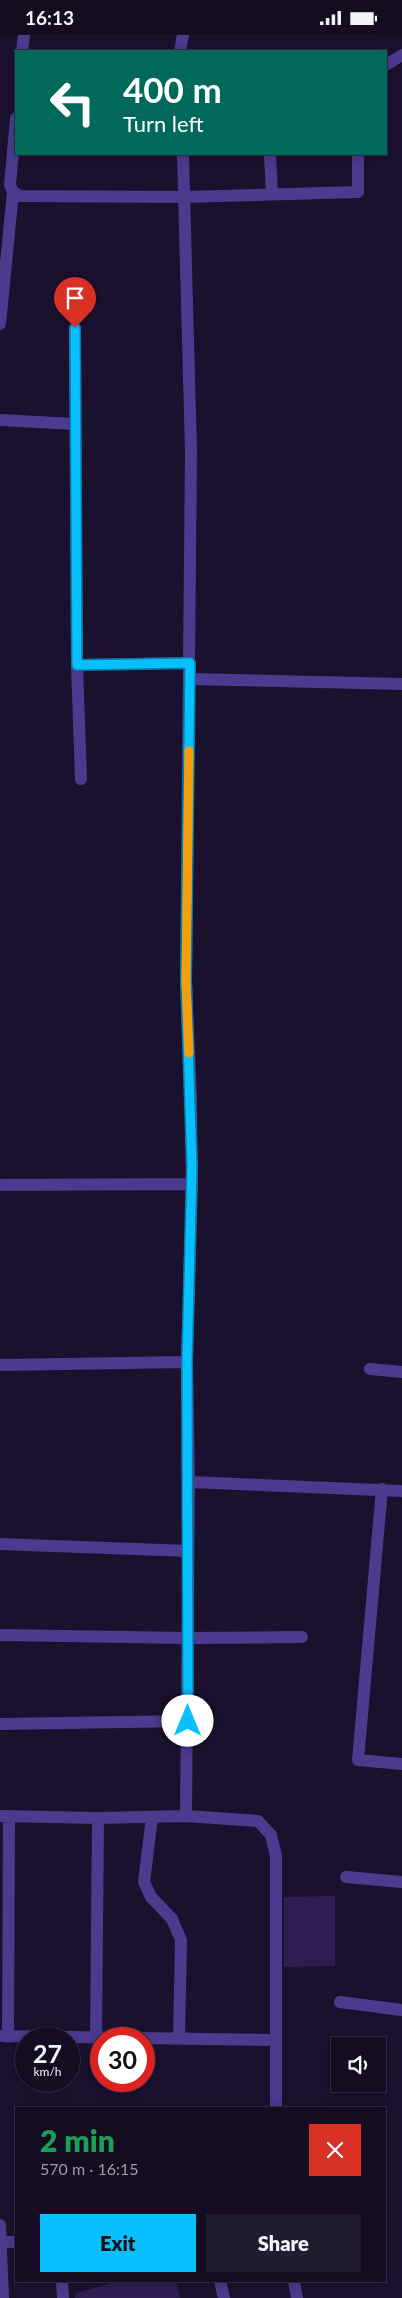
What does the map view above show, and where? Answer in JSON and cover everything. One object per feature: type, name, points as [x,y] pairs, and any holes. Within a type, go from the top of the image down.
[{"type":"street","points":[[22,50],[24,35]]},
{"type":"street","points":[[180,50],[183,35]]},
{"type":"street","points":[[387,64],[402,55]]},
{"type":"street","points":[[0,324],[13,192],[10,185],[15,129]]},
{"type":"street","points":[[183,155],[191,452],[186,981],[191,1099],[192,1184],[187,1362],[189,1482],[186,1816]]},
{"type":"street","points":[[270,155],[272,194]]},
{"type":"street","points":[[13,192],[20,196],[184,197],[358,192],[358,155]]},
{"type":"street","points":[[75,328],[74,424],[77,665],[81,779]]},
{"type":"street","points":[[0,420],[74,424]]},
{"type":"street","points":[[77,665],[190,663]]},
{"type":"street","points":[[190,679],[402,684]]},
{"type":"street","points":[[0,1185],[192,1184]]},
{"type":"street","points":[[0,1365],[187,1362]]},
{"type":"street","points":[[370,1369],[402,1372]]},
{"type":"street","points":[[189,1482],[402,1491]]},
{"type":"street","points":[[382,1489],[358,1760],[402,1764]]},
{"type":"street","points":[[0,1545],[188,1551]]},
{"type":"street","points":[[0,1635],[188,1638],[302,1637]]},
{"type":"street","points":[[0,1724],[188,1721]]},
{"type":"street","points":[[90,2038],[4,2037],[4,1816],[98,1818],[186,1816],[258,1821],[271,1835],[276,1856],[276,2107]]},
{"type":"street","points":[[152,1817],[144,1882],[151,1897],[172,1919],[181,1940],[179,2039]]},
{"type":"street","points":[[96,2027],[98,1818]]},
{"type":"street","points":[[346,1877],[402,1882]]},
{"type":"street","points":[[340,2003],[402,2010]]},
{"type":"street","points":[[155,2039],[275,2040]]},
{"type":"street","points":[[0,2225],[3,2298]]},
{"type":"street","points":[[0,2242],[15,2242]]},
{"type":"street","points":[[62,2282],[63,2298]]},
{"type":"street","points":[[220,2282],[224,2298]]},
{"type":"street","points":[[294,2282],[297,2298]]},
{"type":"building","points":[[335,1896],[335,1966],[284,1967],[284,1897]]},
{"type":"building","points":[[116,2282],[176,2282],[180,2298],[75,2298],[75,2293]]},
{"type":"slow traffic","points":[[189,751],[186,981],[189,1053]]},
{"type":"route","points":[[75,328],[74,424],[77,665],[190,663],[186,981],[192,1167],[187,1362],[189,1482],[188,1721]]}]
